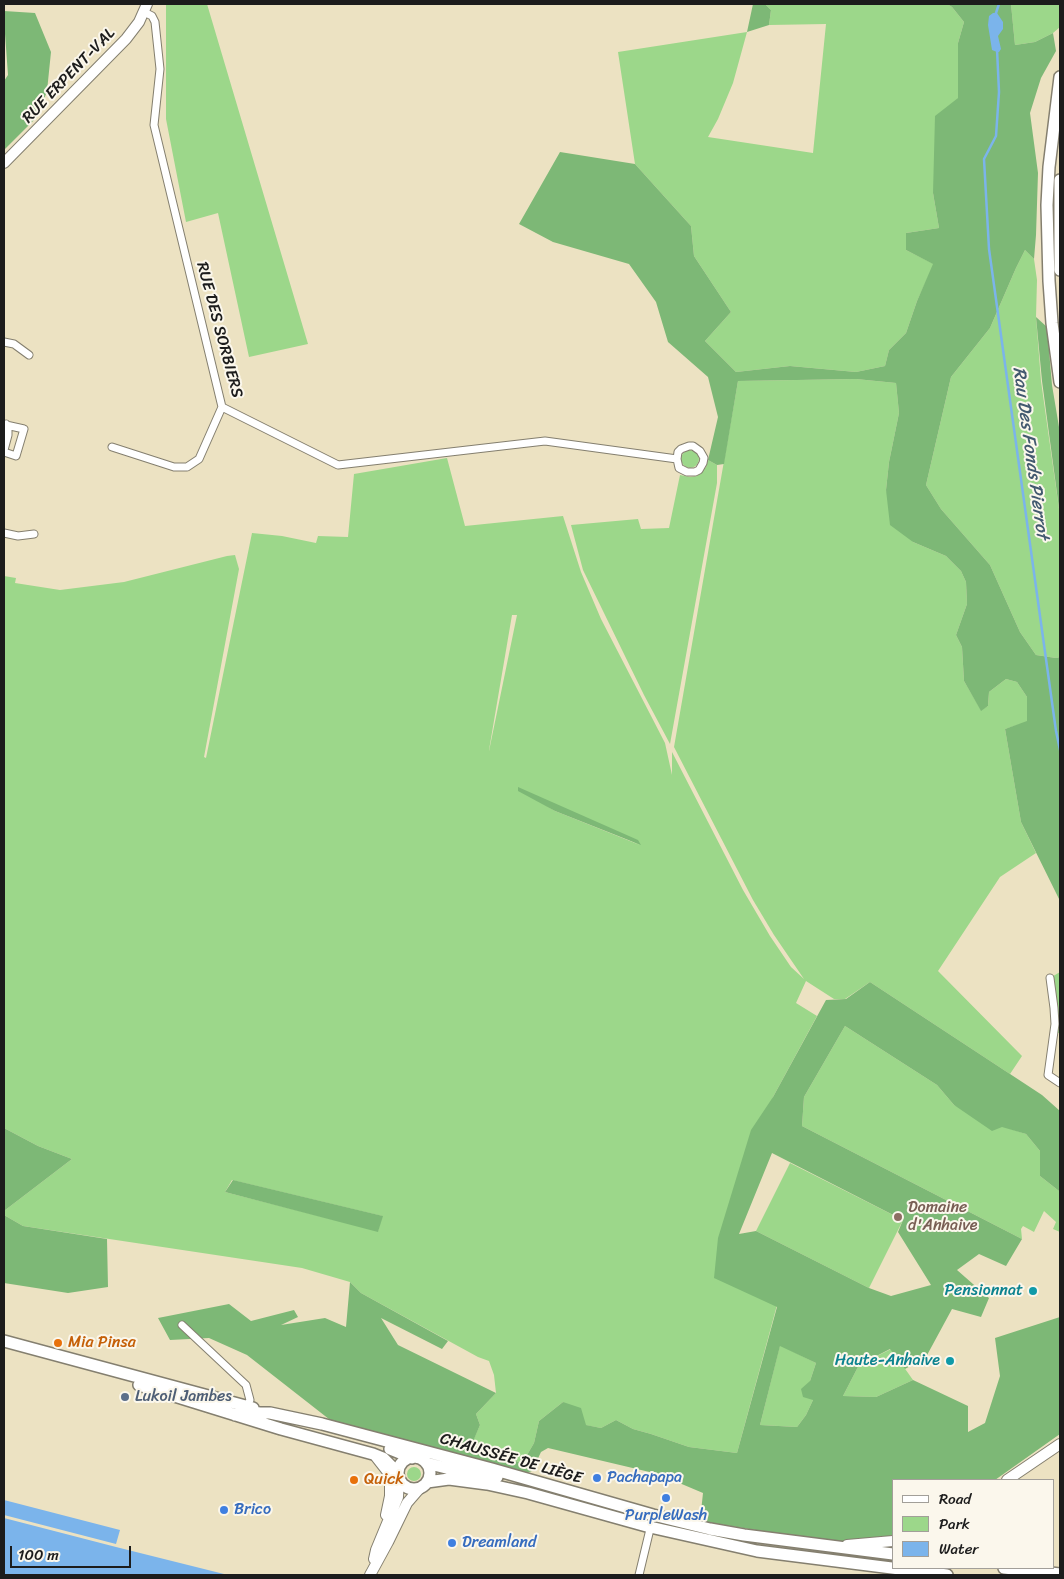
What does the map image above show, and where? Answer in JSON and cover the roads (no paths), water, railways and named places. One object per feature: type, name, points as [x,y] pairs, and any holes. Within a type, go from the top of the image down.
[{"type":"main road","points":[[1060,77],[1050,157],[1048,205],[1049,281],[1052,323],[1060,382]]},
{"type":"main road","points":[[1060,180],[1060,270]]},
{"type":"main road","name":"CHAUSSÉE DE LIÈGE","points":[[4,1341],[248,1406],[372,1443],[406,1454],[412,1458]]},
{"type":"main road","points":[[4,1348],[149,1387],[280,1429],[373,1454],[383,1458],[406,1486],[412,1489],[423,1485],[429,1475],[426,1463]]},
{"type":"main road","points":[[235,1415],[244,1410],[270,1413]]},
{"type":"main road","name":"CHAUSSÉE DE LIÈGE","points":[[270,1413],[322,1424],[710,1529],[833,1546]]},
{"type":"main road","points":[[398,1475],[402,1462],[412,1458],[419,1458],[426,1463],[450,1469],[557,1489]]},
{"type":"main road","name":"CHAUSSÉE DE LIÈGE","points":[[423,1485],[448,1479],[487,1484],[650,1527],[757,1551],[892,1568]]},
{"type":"main road","points":[[833,1546],[892,1554]]},
{"type":"main road","name":"CHAUSSÉE DE LIÈGE","points":[[896,1569],[947,1575]]},
{"type":"main road","points":[[1013,1569],[1060,1574]]},
{"type":"street","name":"RUE ERPENT-VAL","points":[[4,163],[126,39],[139,22],[145,8]]},
{"type":"street","name":"RUE DES SORBIERS","points":[[145,8],[155,22],[160,69],[154,125],[222,407],[338,466],[545,441],[676,458]]},
{"type":"street","points":[[4,342],[14,344],[29,355]]},
{"type":"street","points":[[112,447],[174,468],[187,467],[199,459],[222,407]]},
{"type":"street","points":[[5,423],[24,429],[16,456],[4,451],[8,435],[8,428],[5,423]]},
{"type":"street","points":[[4,533],[18,536],[34,534]]},
{"type":"street","points":[[1050,978],[1055,1024],[1048,1075],[1060,1083]]},
{"type":"street","points":[[182,1325],[246,1385],[250,1400],[248,1406]]},
{"type":"street","points":[[1008,1479],[1060,1444]]},
{"type":"street","points":[[373,1454],[381,1461],[390,1480],[390,1496],[384,1530]]},
{"type":"street","points":[[371,1573],[376,1550],[398,1497],[398,1475]]},
{"type":"street","points":[[371,1573],[407,1503],[423,1485]]},
{"type":"street","points":[[639,1575],[653,1515]]},
{"type":"street","name":"CHAUSSÉE DE LIÈGE","points":[[833,1546],[892,1541]]},
{"type":"water","points":[[997,13],[1003,22],[1003,29],[998,36],[1001,49],[999,52],[992,50],[988,25],[989,16]]},
{"type":"water","points":[[4,1500],[120,1530],[116,1544],[4,1515]]},
{"type":"water","points":[[4,1518],[116,1547],[228,1575],[4,1575]]},
{"type":"waterway","points":[[995,16],[999,4]]},
{"type":"waterway","name":"Rau Des Fonds Pierrot","points":[[997,49],[999,92],[996,136],[984,159],[989,249],[1060,750]]},
{"type":"place","name":"Domaine d'Anhaive","points":[[898,1217]]},
{"type":"place","name":"Pensionnat","points":[[1033,1291]]},
{"type":"place","name":"Mia Pinsa","points":[[58,1343]]},
{"type":"place","name":"Haute-Anhaive","points":[[950,1361]]},
{"type":"place","name":"Lukoil Jambes","points":[[125,1397]]},
{"type":"place","name":"Pachapapa","points":[[597,1478]]},
{"type":"place","name":"Quick","points":[[354,1480]]},
{"type":"place","name":"PurpleWash","points":[[666,1498]]},
{"type":"place","name":"Brico","points":[[224,1510]]},
{"type":"place","name":"Dreamland","points":[[452,1543]]}]
